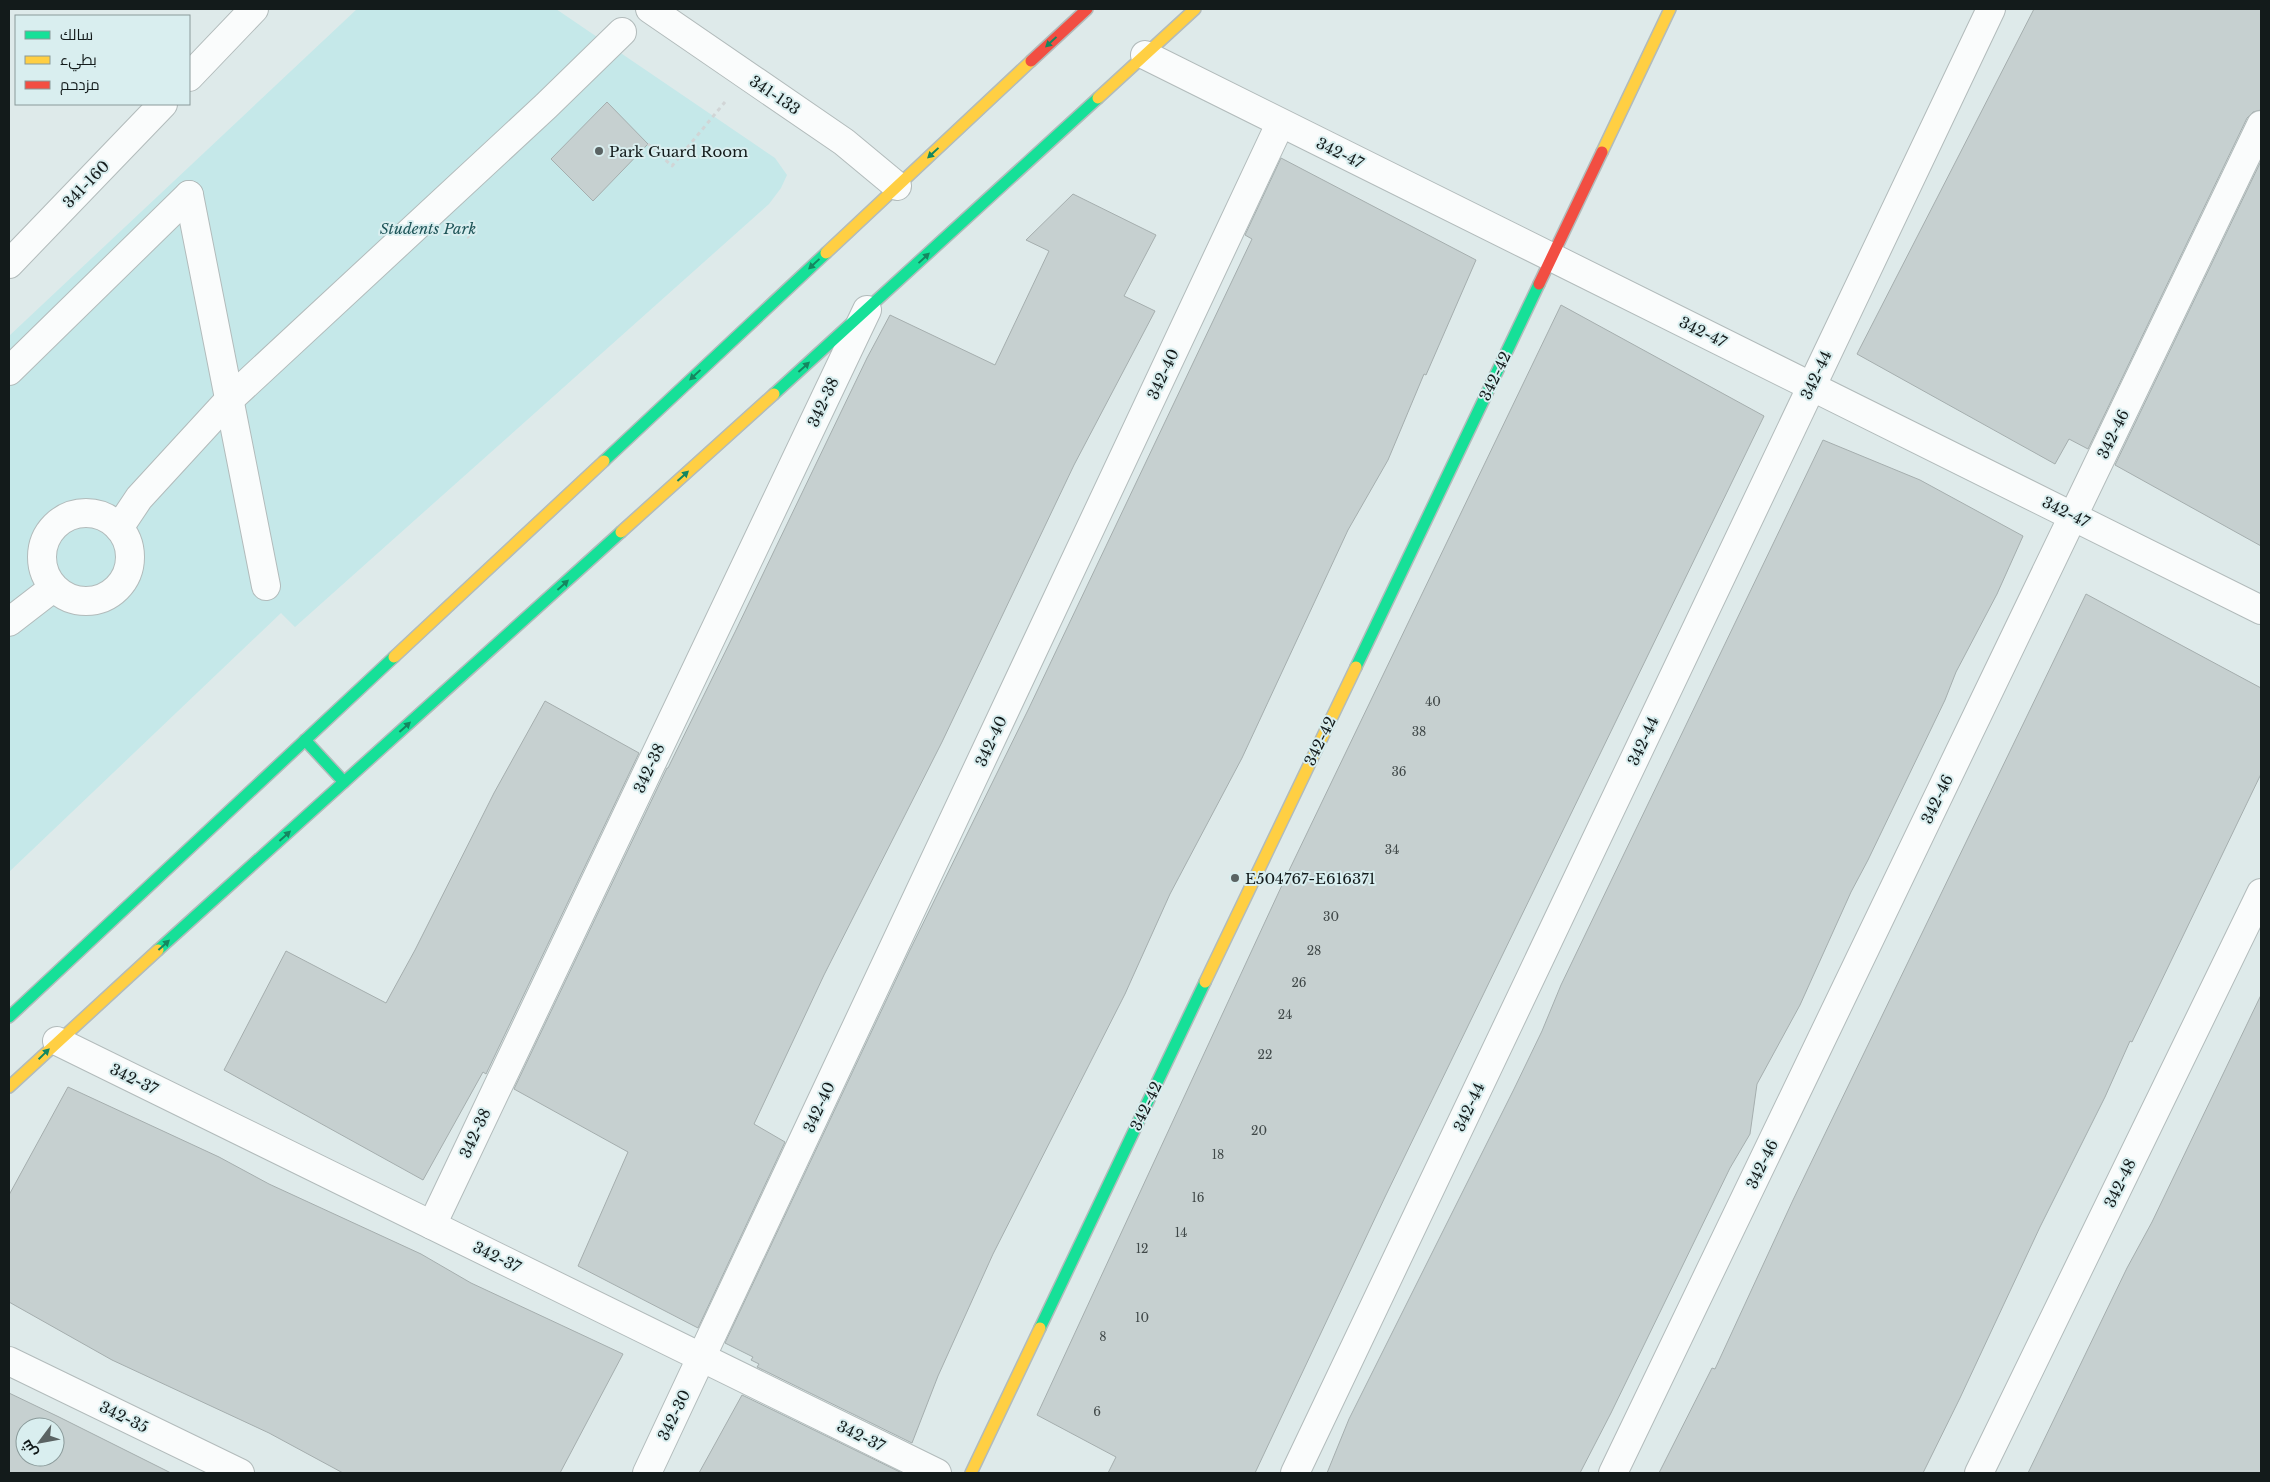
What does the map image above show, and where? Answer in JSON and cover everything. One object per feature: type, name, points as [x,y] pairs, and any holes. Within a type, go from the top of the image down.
[{"type":"main road","points":[[9,1018],[1087,9]]},
{"type":"main road","points":[[9,1088],[57,1041],[867,310],[1195,9]]},
{"type":"main road","name":"342-42","points":[[971,1473],[1670,9]]},
{"type":"main road","points":[[305,740],[344,782]]},
{"type":"street","points":[[190,76],[254,9]]},
{"type":"street","name":"341-133","points":[[650,9],[844,142],[897,186]]},
{"type":"street","name":"342-44","points":[[1295,1473],[1991,9]]},
{"type":"street","points":[[119,528],[139,498],[229,400],[546,106],[622,32]]},
{"type":"street","name":"342-47","points":[[1145,55],[1280,124],[1552,257],[2261,610]]},
{"type":"street","name":"341-160","points":[[9,264],[162,105]]},
{"type":"street","name":"342-40","points":[[702,1358],[1280,124]]},
{"type":"street","name":"342-46","points":[[1613,1473],[2261,125]]},
{"type":"street","points":[[9,371],[189,195],[266,586]]},
{"type":"street","name":"342-38","points":[[432,1225],[867,310]]},
{"type":"street","points":[[82,512],[96,513],[109,518],[127,540],[130,553],[129,567],[124,580],[116,590],[105,598],[91,602],[77,601],[64,596],[53,588],[45,576],[42,562],[42,548],[47,535],[56,524],[68,516],[82,512]]},
{"type":"street","points":[[9,622],[53,588]]},
{"type":"street","name":"342-48","points":[[1978,1473],[2260,901]]},
{"type":"street","name":"342-37","points":[[57,1041],[937,1473]]},
{"type":"street","name":"342-30","points":[[647,1473],[702,1358]]},
{"type":"street","name":"342-35","points":[[9,1361],[240,1473]]},
{"type":"path","points":[[648,144],[672,166],[727,100]]},
{"type":"green space","name":"Students Park","points":[[357,9],[556,9],[775,158],[787,175],[781,188],[769,204],[295,627],[281,613],[9,872],[9,336]]},
{"type":"building","points":[[2034,9],[2261,9],[2261,110],[2253,112],[2247,118],[2088,449],[2069,439],[2055,464],[1857,354]]},
{"type":"building","name":"Park Guard Room","points":[[607,102],[648,144],[593,201],[551,159]]},
{"type":"building","points":[[1281,158],[1476,260],[1426,375],[1424,374],[1388,460],[1348,530],[1242,758],[1170,894],[1125,994],[993,1254],[938,1376],[912,1443],[757,1367],[759,1364],[751,1360],[753,1357],[725,1343],[909,952],[1029,708],[1252,239],[1245,235]]},
{"type":"building","points":[[2261,161],[2261,546],[2115,465]]},
{"type":"building","points":[[1073,194],[1156,235],[1124,296],[1155,311],[1074,465],[942,742],[824,975],[754,1124],[785,1142],[698,1328],[578,1266],[628,1152],[514,1089],[667,768],[736,630],[867,358],[890,315],[995,365],[1049,251],[1026,240]]},
{"type":"building","points":[[1561,305],[1764,416],[1385,1197],[1255,1473],[1108,1473],[1116,1457],[1037,1415],[1283,883]]},
{"type":"building","points":[[1823,440],[1920,480],[2023,536],[1997,594],[1956,672],[1945,700],[1851,892],[1800,1005],[1757,1084],[1750,1134],[1730,1168],[1580,1473],[1327,1473],[1349,1419],[1514,1089],[1542,1031],[1561,985]]},
{"type":"building","points":[[2086,594],[2261,688],[2261,774],[2132,1042],[2130,1041],[2105,1097],[2040,1227],[1960,1398],[1923,1473],[1659,1473],[1712,1368],[1715,1369],[1793,1200]]},
{"type":"building","points":[[545,701],[639,753],[486,1074],[483,1072],[423,1180],[224,1070],[286,951],[386,1003],[415,950],[494,793]]},
{"type":"building","points":[[2261,995],[2261,1473],[2028,1473],[2127,1268],[2152,1222]]},
{"type":"building","points":[[68,1087],[219,1157],[269,1184],[421,1254],[471,1283],[623,1354],[560,1473],[343,1473],[269,1433],[112,1360],[9,1302],[9,1195]]},
{"type":"building","points":[[9,1393],[59,1417],[15,1417],[15,1467],[65,1467],[65,1420],[171,1473],[9,1473]]},
{"type":"building","points":[[742,1395],[900,1472],[900,1473],[699,1473]]},
{"type":"traffic: fast","points":[[774,394],[1098,98]]},
{"type":"traffic: fast","points":[[604,461],[826,253]]},
{"type":"traffic: fast","points":[[1356,667],[1539,284]]},
{"type":"traffic: fast","points":[[158,950],[621,532]]},
{"type":"traffic: fast","points":[[9,1017],[394,657]]},
{"type":"traffic: fast","points":[[305,740],[344,782]]},
{"type":"traffic: fast","points":[[1040,1328],[1205,982]]},
{"type":"traffic: slow","points":[[1098,98],[1195,9]]},
{"type":"traffic: slow","points":[[1602,152],[1670,9]]},
{"type":"traffic: slow","points":[[826,253],[1031,61]]},
{"type":"traffic: slow","points":[[621,532],[774,394]]},
{"type":"traffic: slow","points":[[394,657],[604,461]]},
{"type":"traffic: slow","points":[[1205,982],[1356,667]]},
{"type":"traffic: slow","points":[[9,1087],[158,950]]},
{"type":"traffic: slow","points":[[971,1473],[1040,1328]]},
{"type":"traffic: jam","points":[[1031,61],[1087,9]]},
{"type":"traffic: jam","points":[[1539,284],[1602,152]]},
{"type":"place","name":"Park Guard Room","points":[[599,151]]},
{"type":"place","name":"E504767-E616371","points":[[1235,878]]}]
